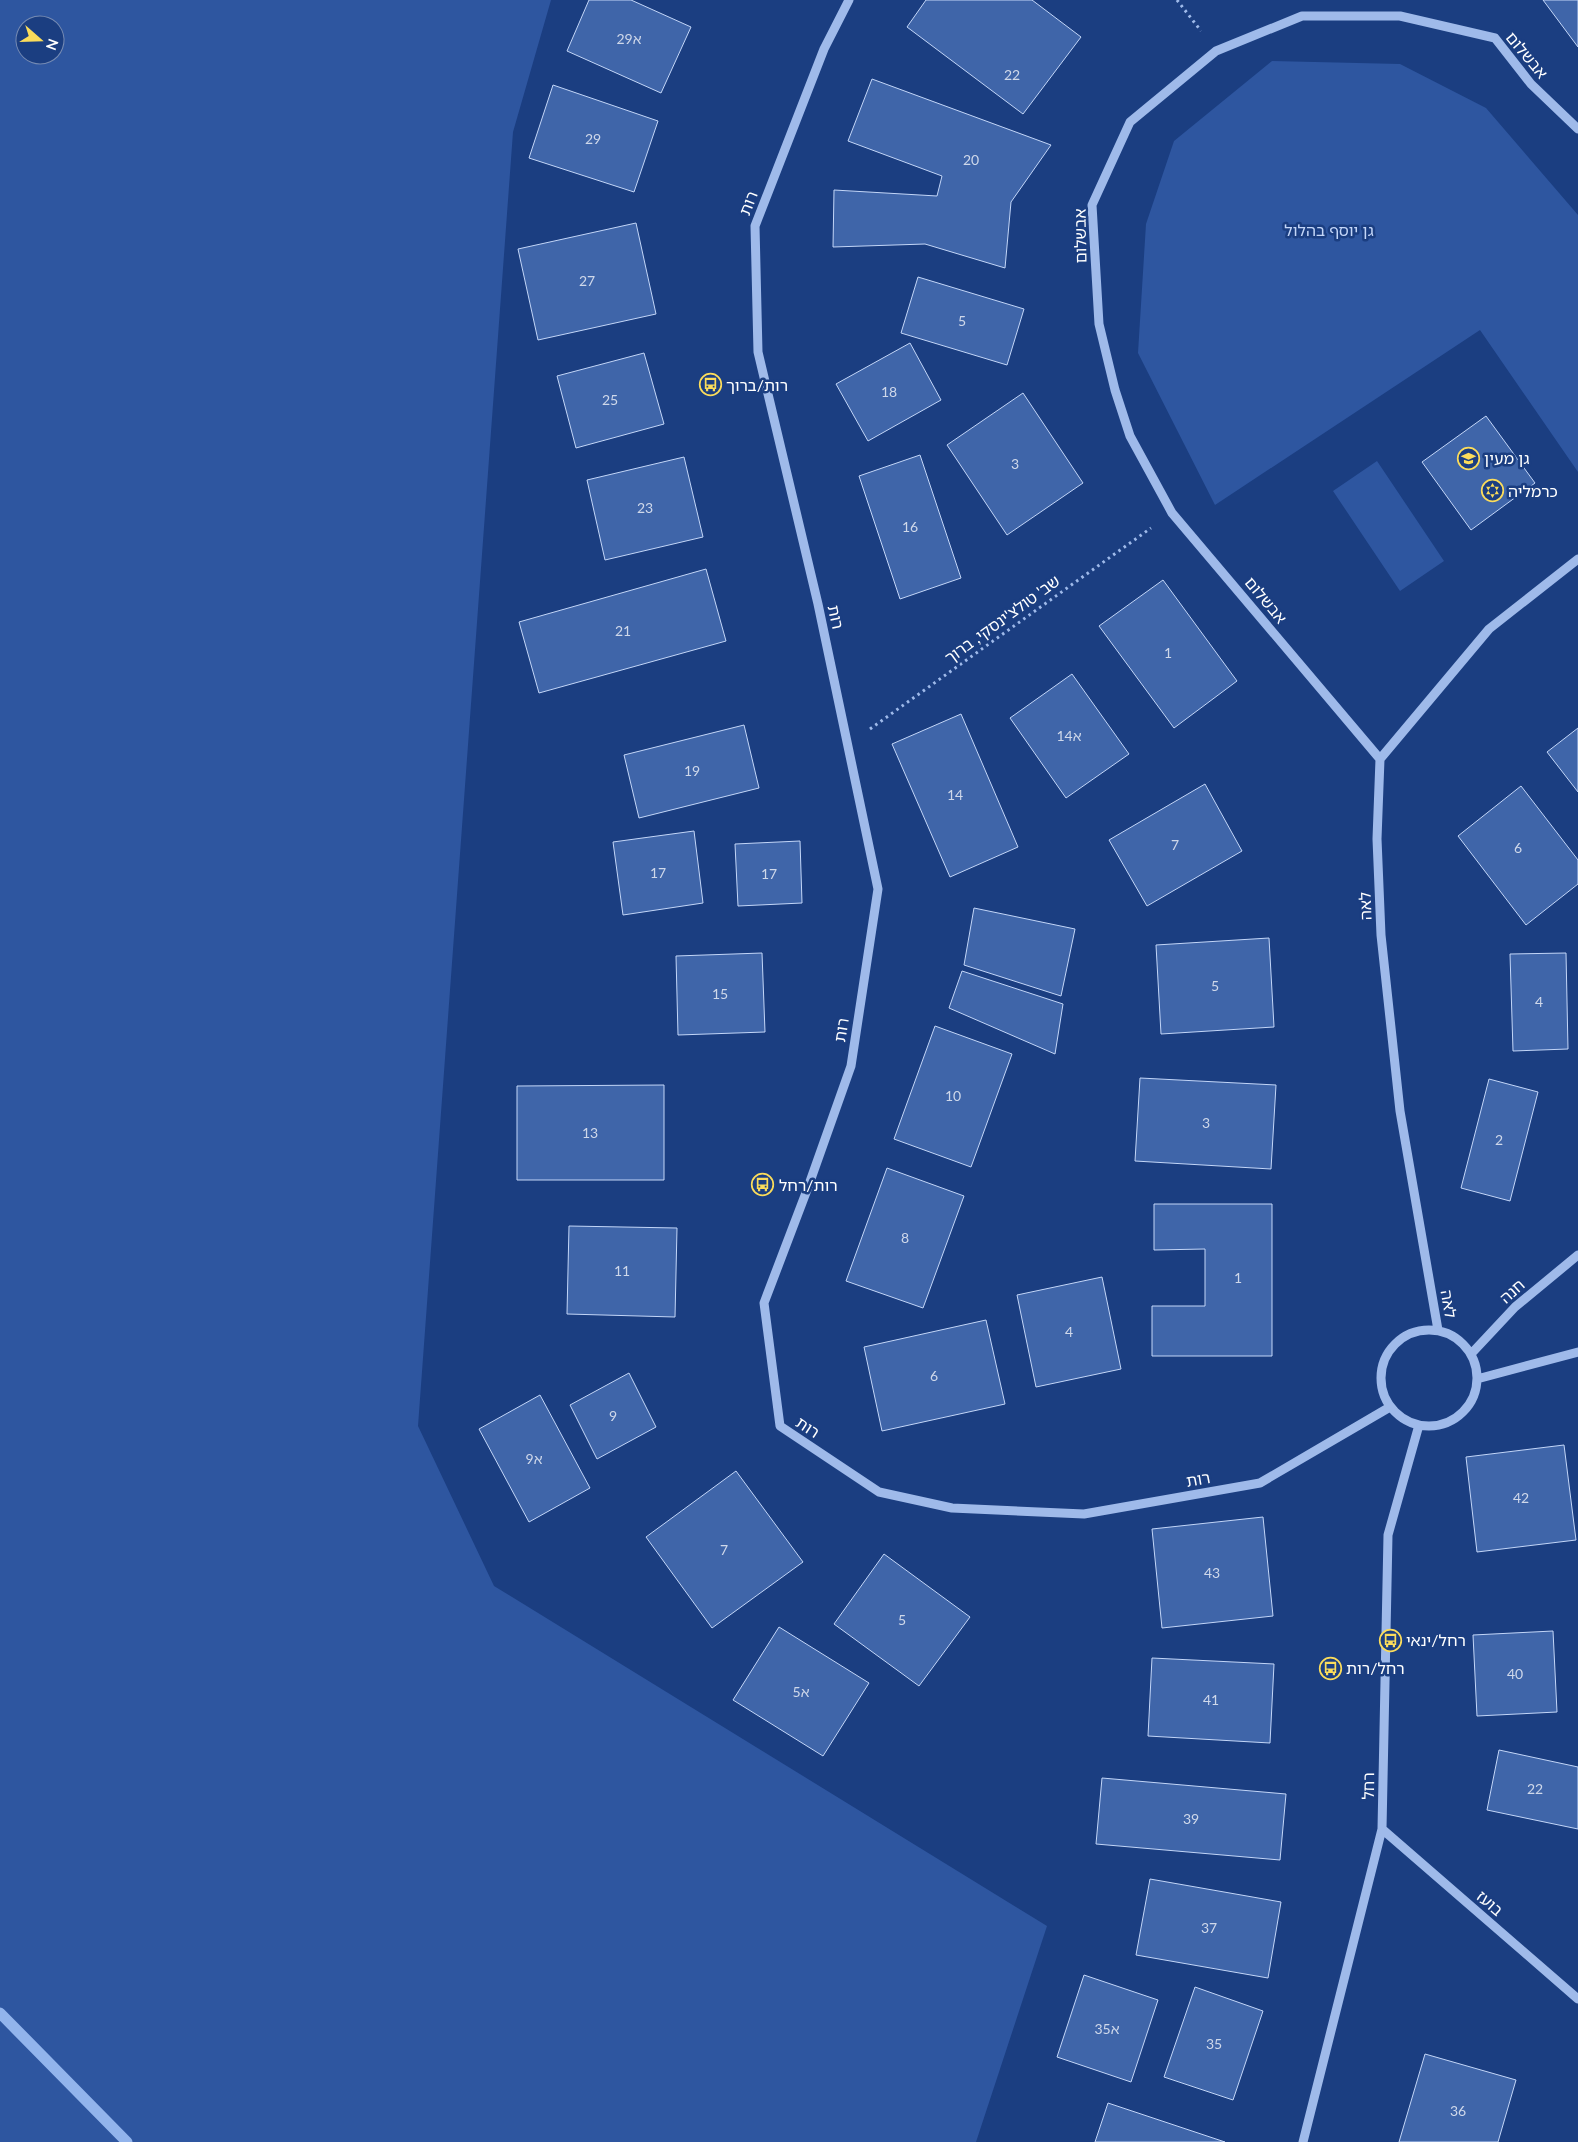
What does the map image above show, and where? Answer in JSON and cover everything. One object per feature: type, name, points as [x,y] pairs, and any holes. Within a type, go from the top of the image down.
[{"type":"street","name":"רות","points":[[849,0],[824,49],[755,226],[758,352],[818,604],[878,889],[850,1066],[807,1190],[764,1303],[780,1426],[879,1492],[952,1508],[1084,1514],[1260,1483],[1390,1407]]},
{"type":"street","name":"אבשלום","points":[[1380,760],[1172,513],[1130,436],[1115,390],[1099,324],[1092,205],[1130,122],[1216,51],[1302,16],[1400,16],[1495,38],[1531,84],[1578,130]]},
{"type":"street","points":[[1380,760],[1489,629],[1578,559]]},
{"type":"street","name":"לאה","points":[[1380,760],[1377,839],[1382,945],[1400,1112],[1438,1330]]},
{"type":"street","name":"חנה","points":[[1470,1354],[1515,1307],[1578,1255]]},
{"type":"street","points":[[1422,1329],[1438,1330],[1454,1336],[1470,1354],[1477,1379],[1474,1395],[1465,1410],[1452,1420],[1436,1425],[1419,1425],[1403,1419],[1390,1407],[1381,1383],[1384,1360],[1393,1345],[1406,1335],[1422,1329]]},
{"type":"street","points":[[1477,1379],[1578,1352]]},
{"type":"street","name":"רחל","points":[[1303,2142],[1382,1829],[1388,1535],[1419,1425]]},
{"type":"street","name":"בועז","points":[[1382,1829],[1578,1999]]},
{"type":"path","points":[[1177,0],[1216,51]]},
{"type":"path","name":"שב' טולצ'ינסקי, ברוך","points":[[847,746],[1172,513]]},
{"type":"green space","points":[[0,0],[551,0],[513,132],[418,1426],[494,1586],[1047,1926],[976,2142],[0,2142]]},
{"type":"green space","name":"גן יוסף בהלול","points":[[1272,61],[1400,64],[1486,108],[1578,215],[1578,472],[1480,330],[1215,505],[1138,353],[1146,224],[1174,141]]},
{"type":"green space","points":[[1377,461],[1444,561],[1400,591],[1333,491]]},
{"type":"building","points":[[589,0],[631,0],[691,27],[661,93],[567,51]]},
{"type":"building","points":[[926,0],[1032,0],[1081,37],[1023,114],[907,27]]},
{"type":"building","points":[[1543,0],[1578,0],[1578,47]]},
{"type":"building","points":[[872,79],[1051,145],[1011,202],[1005,268],[925,244],[833,247],[834,190],[937,196],[942,176],[848,141]]},
{"type":"building","points":[[553,85],[658,121],[634,192],[529,158]]},
{"type":"building","points":[[636,223],[656,314],[538,340],[518,249]]},
{"type":"building","points":[[918,277],[1024,309],[1007,365],[901,333]]},
{"type":"building","points":[[910,343],[941,400],[868,441],[836,384]]},
{"type":"building","points":[[644,353],[664,424],[576,448],[557,376]]},
{"type":"building","points":[[1023,393],[1083,483],[1007,535],[947,445]]},
{"type":"building","points":[[1486,416],[1535,483],[1471,530],[1422,462]]},
{"type":"building","points":[[920,455],[961,578],[900,599],[859,476]]},
{"type":"building","points":[[684,457],[703,537],[605,560],[587,480]]},
{"type":"building","points":[[706,569],[726,641],[539,693],[519,622]]},
{"type":"building","points":[[1163,580],[1237,681],[1174,728],[1099,626]]},
{"type":"building","points":[[1072,674],[1129,754],[1066,798],[1010,718]]},
{"type":"building","points":[[961,714],[1018,847],[950,877],[892,744]]},
{"type":"building","points":[[744,725],[759,788],[639,818],[624,755]]},
{"type":"building","points":[[1578,728],[1578,792],[1547,752]]},
{"type":"building","points":[[1205,784],[1242,851],[1147,906],[1109,840]]},
{"type":"building","points":[[1521,786],[1578,860],[1578,884],[1526,925],[1458,836]]},
{"type":"building","points":[[694,831],[703,903],[623,915],[613,842]]},
{"type":"building","points":[[800,841],[802,903],[738,906],[735,844]]},
{"type":"building","points":[[974,908],[1075,929],[1061,996],[964,965]]},
{"type":"building","points":[[1269,938],[1274,1027],[1161,1034],[1156,945]]},
{"type":"building","points":[[762,953],[765,1032],[678,1035],[676,956]]},
{"type":"building","points":[[1566,953],[1568,1049],[1513,1051],[1510,954]]},
{"type":"building","points":[[962,971],[1063,1004],[1055,1054],[949,1008]]},
{"type":"building","points":[[935,1026],[1012,1054],[971,1167],[894,1139]]},
{"type":"building","points":[[1140,1078],[1276,1085],[1271,1169],[1135,1161]]},
{"type":"building","points":[[1489,1079],[1538,1092],[1510,1201],[1461,1188]]},
{"type":"building","points":[[664,1085],[664,1180],[517,1180],[517,1086]]},
{"type":"building","points":[[887,1168],[964,1196],[923,1308],[846,1281]]},
{"type":"building","points":[[1154,1204],[1272,1204],[1272,1356],[1152,1356],[1152,1306],[1205,1306],[1205,1249],[1154,1250]]},
{"type":"building","points":[[569,1226],[677,1228],[675,1317],[567,1314]]},
{"type":"building","points":[[1102,1277],[1121,1369],[1036,1387],[1017,1295]]},
{"type":"building","points":[[986,1320],[1005,1404],[882,1431],[864,1347]]},
{"type":"building","points":[[629,1373],[656,1427],[597,1459],[570,1405]]},
{"type":"building","points":[[540,1395],[590,1488],[529,1522],[479,1429]]},
{"type":"building","points":[[1564,1445],[1576,1540],[1477,1552],[1466,1457]]},
{"type":"building","points":[[736,1471],[803,1562],[712,1628],[646,1537]]},
{"type":"building","points":[[1263,1517],[1273,1616],[1162,1628],[1152,1529]]},
{"type":"building","points":[[884,1554],[970,1617],[919,1686],[834,1624]]},
{"type":"building","points":[[779,1627],[869,1683],[823,1756],[733,1700]]},
{"type":"building","points":[[1553,1631],[1557,1712],[1477,1716],[1473,1635]]},
{"type":"building","points":[[1152,1658],[1274,1664],[1270,1743],[1148,1736]]},
{"type":"building","points":[[1499,1750],[1578,1767],[1578,1829],[1487,1810]]},
{"type":"building","points":[[1102,1778],[1286,1794],[1280,1860],[1096,1844]]},
{"type":"building","points":[[1150,1879],[1281,1902],[1268,1978],[1136,1955]]},
{"type":"building","points":[[1084,1975],[1158,2000],[1131,2082],[1057,2057]]},
{"type":"building","points":[[1195,1987],[1263,2011],[1233,2100],[1164,2077]]},
{"type":"building","points":[[1425,2054],[1516,2080],[1498,2142],[1399,2142]]},
{"type":"building","points":[[1108,2103],[1225,2142],[1095,2142]]},
{"type":"waterway","points":[[0,2013],[127,2142]]},
{"type":"place","name":"רות/ברוך","points":[[710,385]]},
{"type":"place","name":"גן מעין","points":[[1468,458]]},
{"type":"place","name":"כרמליה","points":[[1492,491]]},
{"type":"place","name":"רות/רחל","points":[[763,1185]]},
{"type":"place","name":"רחל/ינאי","points":[[1390,1640]]},
{"type":"place","name":"רחל/רות","points":[[1330,1668]]}]
